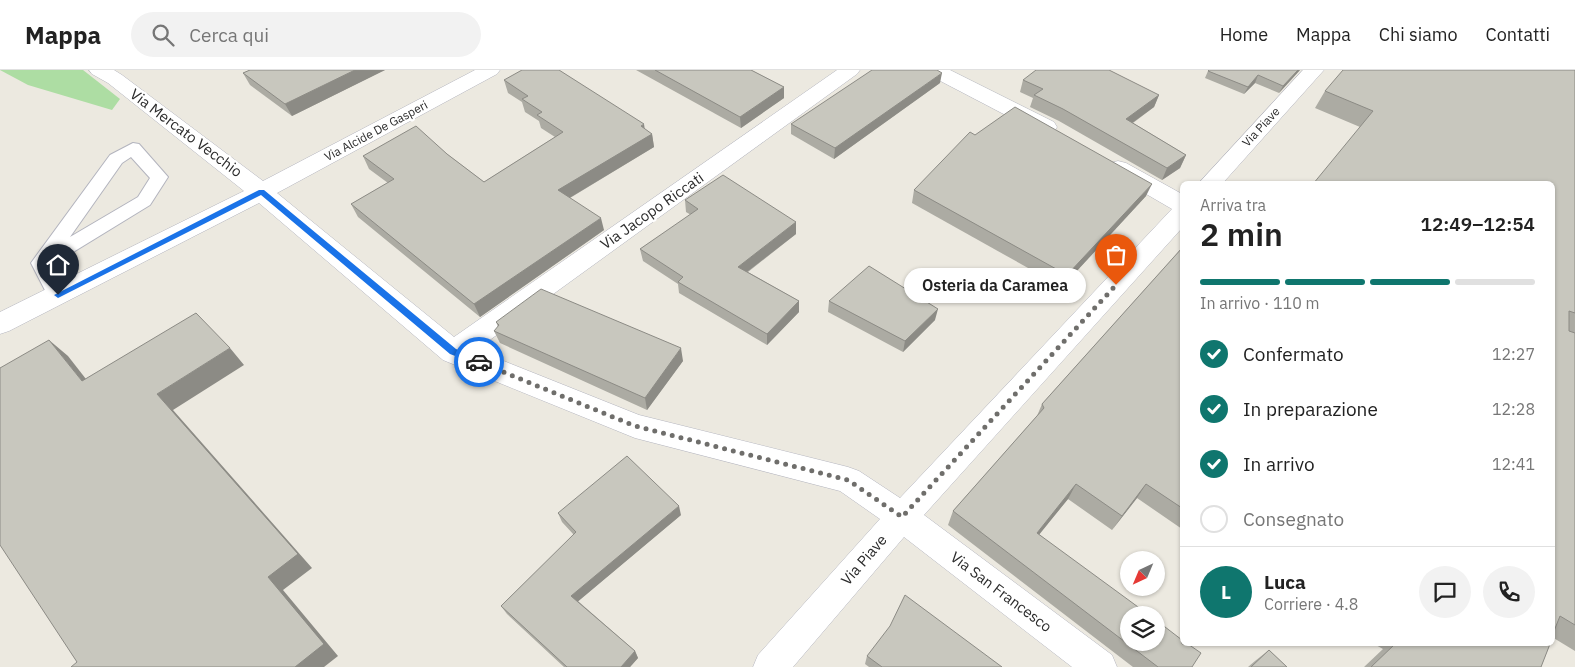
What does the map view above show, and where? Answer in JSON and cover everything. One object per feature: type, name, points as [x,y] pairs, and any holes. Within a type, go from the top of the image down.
[{"type":"street","name":"Via Mercato Vecchio","points":[[99,70],[115,79],[261,192],[453,352],[635,426],[848,480],[902,517]]},
{"type":"street","name":"Via Alcide De Gasperi","points":[[0,324],[261,192],[490,70]]},
{"type":"street","name":"Via Jacopo Riccati","points":[[453,352],[850,70]]},
{"type":"street","points":[[934,70],[1067,138]]},
{"type":"street","name":"Via Piave","points":[[1218,181],[1314,70]]},
{"type":"street","points":[[1102,158],[1180,203]]},
{"type":"street","name":"Via Piave","points":[[770,667],[902,517],[1180,214]]},
{"type":"street","name":"Via San Francesco","points":[[902,517],[1100,667]]},
{"type":"lane","points":[[132,148],[159,177],[144,201],[41,263],[116,160],[132,148]]},
{"type":"lane","points":[[41,263],[58,295]]},
{"type":"green space","points":[[0,70],[83,70],[120,99],[112,110],[28,85]]},
{"type":"building","points":[[250,70],[355,70],[285,104],[243,73]]},
{"type":"building","points":[[522,70],[559,70],[644,124],[641,126],[652,134],[558,190],[601,218],[474,304],[351,204],[394,179],[363,156],[416,126],[447,154],[484,182],[563,132],[537,115],[542,112],[522,99],[528,96],[504,80]]},
{"type":"building","points":[[655,70],[751,70],[784,87],[740,117]]},
{"type":"building","points":[[872,70],[937,70],[942,73],[835,148],[791,124]]},
{"type":"building","points":[[1036,70],[1109,70],[1159,95],[1126,119],[1186,155],[1167,168],[1063,109],[1034,95],[1043,89],[1023,80]]},
{"type":"building","points":[[1209,70],[1298,70],[1283,86],[1258,75],[1248,87]]},
{"type":"building","points":[[1343,70],[1575,70],[1575,313],[1569,311],[1569,331],[1575,333],[1575,625],[1560,616],[1555,628],[1555,181],[1315,181],[1373,111],[1325,91]]},
{"type":"building","points":[[1015,107],[1152,184],[1067,275],[914,190],[970,132],[975,135]]},
{"type":"building","points":[[723,175],[796,222],[738,267],[799,301],[767,334],[678,282],[683,277],[640,249],[698,209],[685,200]]},
{"type":"building","points":[[1180,250],[1180,507],[1146,484],[1122,516],[1076,484],[1037,533],[1120,594],[1120,596],[1123,596],[1137,606],[1120,606],[1120,638],[953,511],[1044,408],[1042,404]]},
{"type":"building","points":[[869,266],[938,309],[905,341],[829,301]]},
{"type":"building","points":[[541,289],[681,348],[645,398],[494,331],[499,325],[496,322]]},
{"type":"building","points":[[196,313],[230,348],[157,394],[298,554],[268,577],[324,644],[295,667],[71,667],[77,662],[0,545],[0,368],[49,340],[82,381]]},
{"type":"building","points":[[627,456],[679,506],[571,596],[635,651],[621,667],[567,667],[501,606],[576,532],[558,513]]},
{"type":"building","points":[[905,595],[1002,667],[882,667],[867,656],[890,626]]},
{"type":"building","points":[[1165,627],[1180,638],[1180,646],[1191,646],[1201,653],[1192,667],[1158,667],[1137,651],[1165,651]]},
{"type":"building","points":[[1393,646],[1549,646],[1541,667],[1371,667]]},
{"type":"building","points":[[1269,650],[1287,667],[1251,667]]},
{"type":"way so far","points":[[479,362],[635,426],[848,480],[902,517],[1116,285]]},
{"type":"place","name":"Osteria da Caramea","points":[[1116,285]]},
{"type":"route","points":[[58,295],[261,192],[453,352],[479,362]]}]
